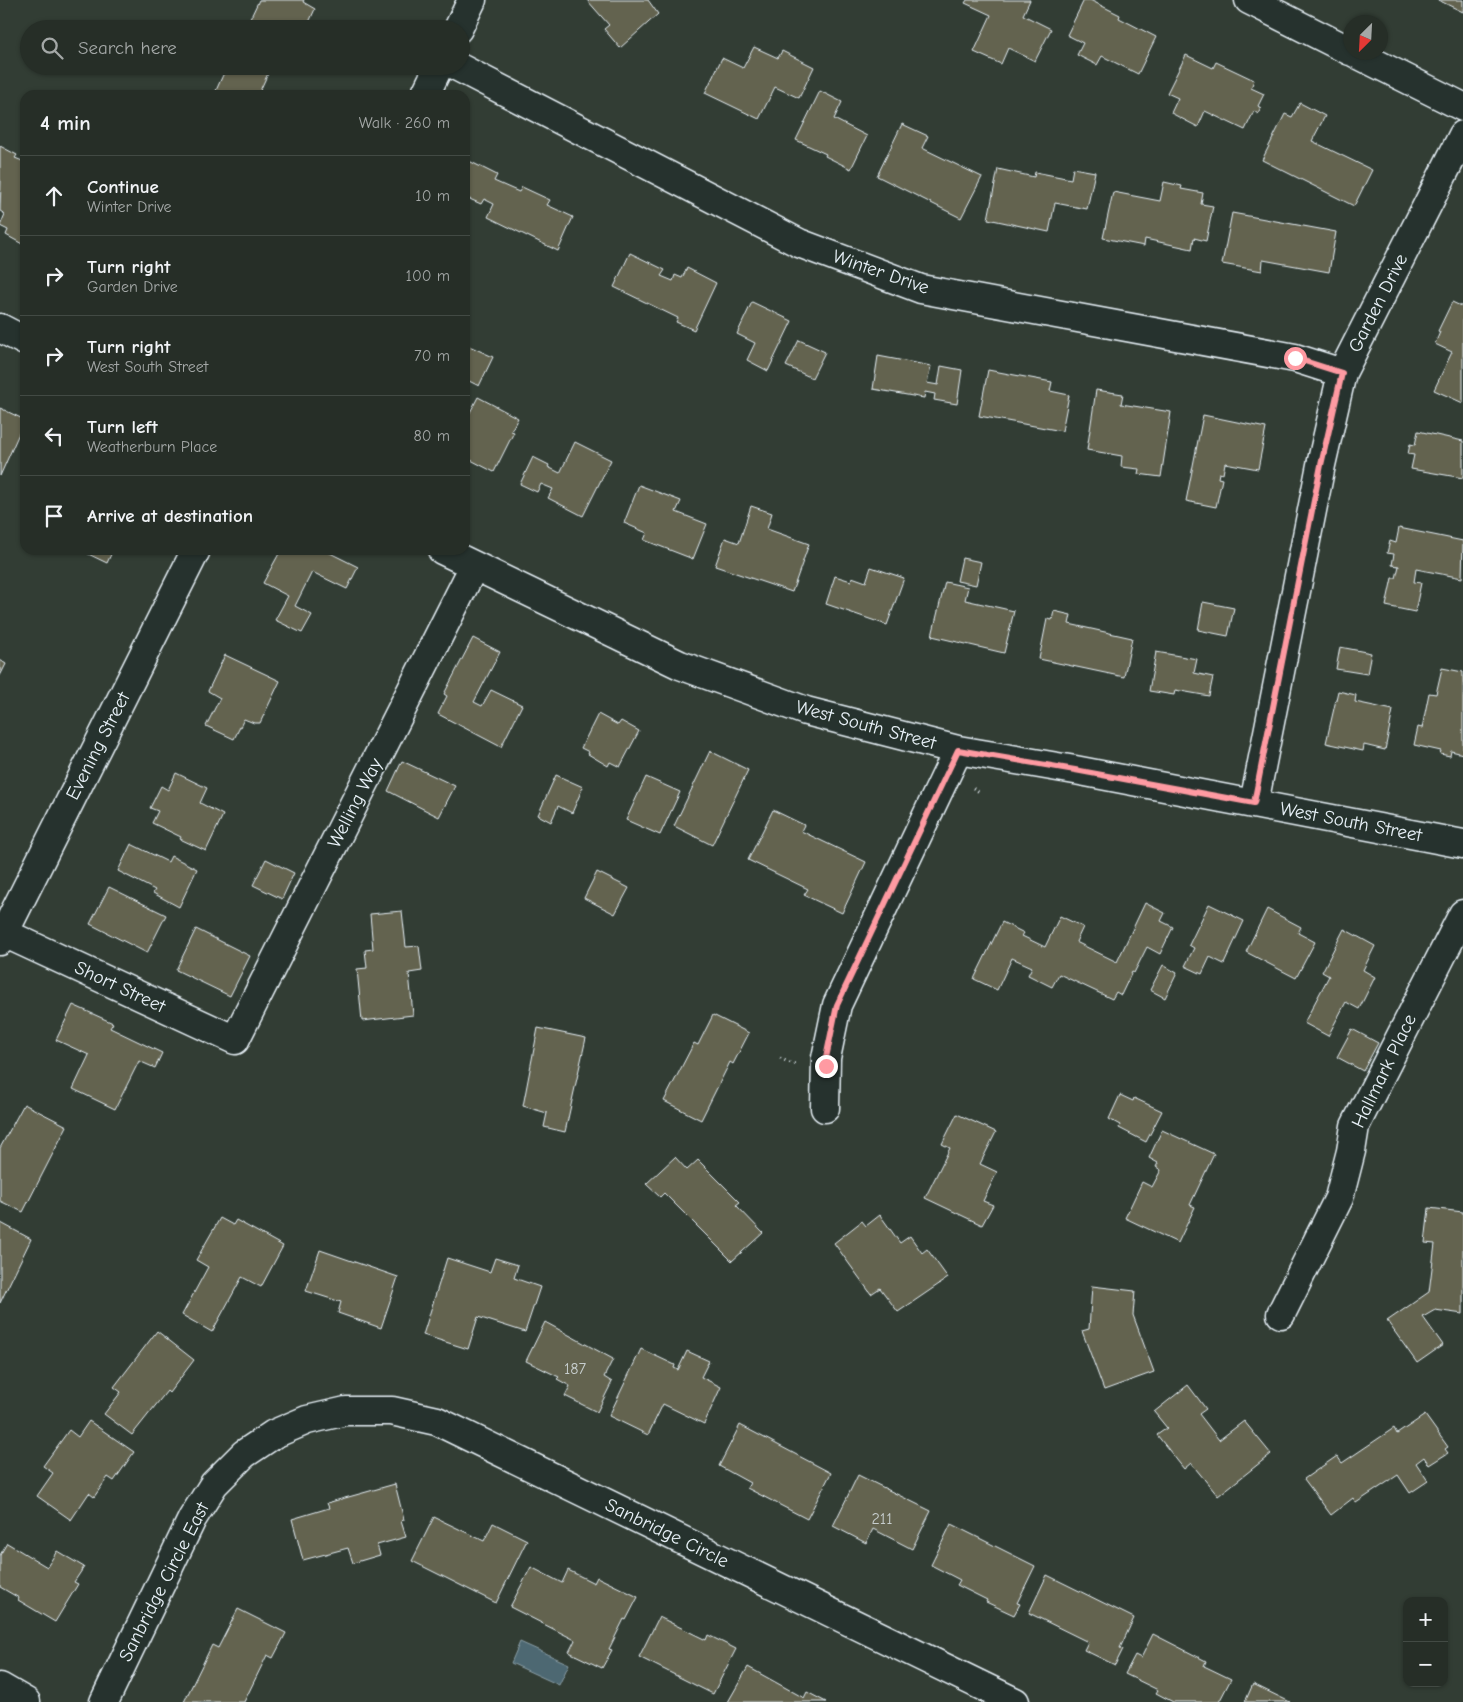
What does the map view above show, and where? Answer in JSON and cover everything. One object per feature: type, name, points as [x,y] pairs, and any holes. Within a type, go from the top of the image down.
[{"type":"street","points":[[462,20],[472,0]]},
{"type":"street","points":[[1249,0],[1343,47]]},
{"type":"street","points":[[1368,60],[1463,108]]},
{"type":"street","name":"Winter Drive","points":[[470,73],[799,243],[921,289],[1295,358],[1342,373]]},
{"type":"street","points":[[427,90],[435,75]]},
{"type":"street","name":"Garden Drive","points":[[1254,803],[1317,484],[1342,373],[1463,135]]},
{"type":"street","points":[[0,328],[20,338]]},
{"type":"street","name":"Evening Street","points":[[2,937],[193,555]]},
{"type":"street","name":"West South Street","points":[[452,555],[680,665],[806,711],[958,750],[1254,803],[1463,844]]},
{"type":"street","name":"Welling Way","points":[[235,1040],[474,566]]},
{"type":"street","points":[[825,1108],[826,1058],[837,1005],[958,750]]},
{"type":"street","name":"Hallmark Place","points":[[1281,1314],[1339,1198],[1351,1151],[1355,1126],[1463,914]]},
{"type":"street","name":"Short Street","points":[[2,937],[235,1040]]},
{"type":"street","name":"Sanbridge Circle","points":[[307,1420],[346,1411],[392,1411],[437,1421],[1015,1702]]},
{"type":"street","name":"Sanbridge Circle East","points":[[104,1702],[192,1519],[214,1484],[244,1454],[274,1434],[307,1420]]},
{"type":"street","points":[[0,1687],[26,1702]]},
{"type":"path","points":[[971,787],[981,793]]},
{"type":"path","points":[[780,1058],[790,1063]]},
{"type":"water","points":[[520,1642],[569,1664],[559,1685],[511,1663]]},
{"type":"building","points":[[259,0],[304,0],[303,2],[315,9],[310,20],[250,19]]},
{"type":"building","points":[[587,0],[648,0],[658,14],[620,48],[604,29],[609,25]]},
{"type":"building","points":[[967,0],[1030,0],[1023,15],[1051,29],[1035,61],[1008,48],[1001,64],[974,52],[991,15],[965,3]]},
{"type":"building","points":[[1084,0],[1090,0],[1120,15],[1119,18],[1156,37],[1138,74],[1102,56],[1097,65],[1077,55],[1083,43],[1067,35]]},
{"type":"building","points":[[1438,0],[1463,0],[1463,12]]},
{"type":"building","points":[[754,47],[778,58],[782,51],[814,67],[799,98],[775,87],[759,119],[705,93],[722,58],[743,68]]},
{"type":"building","points":[[1186,55],[1213,68],[1216,62],[1254,80],[1251,88],[1264,94],[1258,106],[1261,108],[1258,114],[1254,111],[1245,130],[1205,111],[1198,127],[1171,113],[1178,98],[1167,93]]},
{"type":"building","points":[[223,75],[267,75],[260,90],[216,90]]},
{"type":"building","points":[[820,91],[842,102],[834,119],[867,136],[851,169],[825,156],[826,154],[796,140]]},
{"type":"building","points":[[1300,103],[1325,116],[1312,141],[1372,170],[1354,206],[1262,160],[1285,114],[1292,117]]},
{"type":"building","points":[[902,124],[928,136],[922,148],[982,177],[961,218],[877,176]]},
{"type":"building","points":[[0,146],[17,155],[15,158],[20,160],[20,243],[6,235],[8,230],[0,226],[5,214],[0,211]]},
{"type":"building","points":[[470,162],[497,175],[494,181],[519,192],[522,187],[550,200],[547,205],[573,217],[558,251],[488,217],[494,204],[484,199],[481,204],[470,199]]},
{"type":"building","points":[[1073,168],[1095,172],[1087,209],[1055,203],[1049,232],[988,219],[998,169],[1034,177],[1035,172],[1071,179]]},
{"type":"building","points":[[1164,182],[1182,186],[1181,189],[1203,193],[1201,204],[1213,206],[1206,241],[1194,238],[1192,249],[1145,239],[1144,246],[1103,238],[1113,192],[1160,201]]},
{"type":"building","points":[[1232,213],[1336,232],[1329,272],[1263,260],[1262,271],[1222,264]]},
{"type":"building","points":[[630,253],[665,270],[661,276],[673,281],[675,275],[682,278],[687,268],[716,283],[694,330],[676,322],[678,318],[614,287]]},
{"type":"building","points":[[752,302],[792,321],[768,371],[747,360],[755,343],[737,334]]},
{"type":"building","points":[[1452,302],[1463,307],[1463,403],[1434,390],[1452,352],[1435,344],[1440,332],[1438,331]]},
{"type":"building","points":[[799,340],[825,352],[812,378],[786,366]]},
{"type":"building","points":[[470,346],[493,357],[479,386],[470,382]]},
{"type":"building","points":[[878,356],[931,366],[927,383],[938,385],[941,366],[962,370],[957,404],[934,400],[935,394],[925,392],[924,398],[873,389]]},
{"type":"building","points":[[988,370],[1052,382],[1050,391],[1069,395],[1062,431],[979,416]]},
{"type":"building","points":[[1096,390],[1123,394],[1121,404],[1171,412],[1161,477],[1138,474],[1139,469],[1121,467],[1122,456],[1087,450]]},
{"type":"building","points":[[478,397],[518,418],[511,431],[514,432],[494,472],[470,460],[470,412]]},
{"type":"building","points":[[0,408],[20,418],[20,431],[0,476]]},
{"type":"building","points":[[1203,415],[1266,428],[1258,469],[1225,463],[1223,474],[1219,473],[1218,478],[1222,479],[1216,507],[1186,501]]},
{"type":"building","points":[[1418,431],[1463,441],[1463,478],[1411,469],[1414,455],[1408,454],[1410,444],[1415,445]]},
{"type":"building","points":[[575,442],[611,460],[583,516],[548,498],[553,489],[541,484],[537,492],[520,484],[533,457],[560,473]]},
{"type":"building","points":[[639,485],[681,501],[676,512],[707,524],[693,559],[644,540],[647,533],[624,523]]},
{"type":"building","points":[[751,506],[772,513],[767,529],[809,544],[792,592],[715,566],[725,538],[739,543]]},
{"type":"building","points":[[1399,528],[1463,541],[1462,578],[1416,569],[1414,582],[1421,583],[1415,612],[1386,606],[1392,578],[1396,578],[1399,566],[1392,565],[1394,554],[1387,553],[1390,541],[1396,543]]},
{"type":"building","points":[[90,555],[111,555],[107,563]]},
{"type":"building","points":[[278,555],[334,555],[358,567],[347,589],[312,572],[295,606],[312,615],[302,633],[275,620],[288,596],[263,583]]},
{"type":"building","points":[[962,558],[981,562],[976,585],[957,581]]},
{"type":"building","points":[[871,567],[904,578],[887,625],[826,604],[835,576],[851,581],[852,577],[866,582]]},
{"type":"building","points":[[945,582],[968,587],[965,600],[1014,611],[1004,653],[932,636]]},
{"type":"building","points":[[1203,602],[1234,608],[1228,636],[1198,630]]},
{"type":"building","points":[[1054,611],[1071,615],[1069,624],[1132,638],[1124,677],[1039,659],[1047,619],[1052,620]]},
{"type":"building","points":[[473,638],[500,652],[474,702],[482,706],[491,690],[522,705],[501,747],[438,714],[447,696],[444,694]]},
{"type":"building","points":[[1340,647],[1371,653],[1367,674],[1336,669]]},
{"type":"building","points":[[1156,652],[1197,659],[1194,673],[1213,677],[1209,696],[1175,690],[1174,695],[1149,691]]},
{"type":"building","points":[[225,655],[280,681],[260,723],[244,719],[234,739],[206,726],[220,698],[208,691]]},
{"type":"building","points":[[0,660],[6,664],[0,676]]},
{"type":"building","points":[[1442,668],[1463,672],[1463,754],[1451,751],[1450,756],[1440,754],[1441,751],[1414,745],[1418,727],[1422,728],[1429,693],[1436,694]]},
{"type":"building","points":[[1338,691],[1356,695],[1355,702],[1393,710],[1385,750],[1364,745],[1363,751],[1326,743]]},
{"type":"building","points":[[598,714],[618,725],[621,721],[639,731],[620,767],[610,762],[608,766],[581,748]]},
{"type":"building","points":[[710,751],[748,770],[712,845],[674,826]]},
{"type":"building","points":[[402,761],[455,786],[439,817],[388,791]]},
{"type":"building","points":[[176,773],[207,788],[200,803],[223,815],[206,851],[152,823],[158,811],[150,808],[161,786],[168,790]]},
{"type":"building","points":[[556,775],[583,787],[572,813],[558,806],[551,822],[538,815]]},
{"type":"building","points":[[646,777],[680,792],[660,835],[626,820]]},
{"type":"building","points":[[773,810],[804,825],[801,831],[866,862],[842,913],[804,895],[808,889],[748,860]]},
{"type":"building","points":[[131,844],[168,862],[171,856],[197,869],[179,907],[153,893],[155,890],[118,871]]},
{"type":"building","points":[[266,859],[294,873],[282,899],[253,885]]},
{"type":"building","points":[[597,872],[629,888],[615,914],[584,898]]},
{"type":"building","points":[[109,887],[166,915],[147,953],[90,924]]},
{"type":"building","points":[[1145,903],[1165,913],[1161,921],[1173,927],[1160,954],[1147,947],[1121,995],[1116,992],[1112,999],[1059,974],[1052,987],[1028,975],[1032,967],[1012,958],[997,990],[974,979],[1002,922],[1024,933],[1022,936],[1045,947],[1060,916],[1083,927],[1076,942],[1117,962]]},
{"type":"building","points":[[1209,904],[1244,921],[1224,964],[1210,957],[1202,974],[1185,966],[1194,948],[1189,945]]},
{"type":"building","points":[[1267,909],[1301,927],[1298,933],[1315,942],[1296,978],[1246,952]]},
{"type":"building","points":[[402,911],[406,947],[419,946],[422,971],[409,973],[413,1015],[362,1021],[357,969],[367,968],[365,950],[373,949],[370,914]]},
{"type":"building","points":[[196,929],[250,956],[230,996],[176,970]]},
{"type":"building","points":[[1344,929],[1375,946],[1363,970],[1375,977],[1359,1009],[1346,1002],[1328,1036],[1304,1023],[1329,976],[1322,972]]},
{"type":"building","points":[[1163,965],[1177,973],[1165,998],[1150,990]]},
{"type":"building","points":[[73,1005],[113,1023],[110,1028],[162,1053],[155,1068],[139,1061],[115,1109],[73,1089],[89,1055],[56,1040]]},
{"type":"building","points":[[713,1015],[749,1033],[733,1064],[730,1062],[701,1120],[664,1101],[694,1043],[698,1045]]},
{"type":"building","points":[[538,1028],[586,1038],[565,1132],[544,1127],[547,1113],[523,1106]]},
{"type":"building","points":[[1352,1029],[1378,1043],[1363,1071],[1337,1057]]},
{"type":"building","points":[[1120,1095],[1133,1101],[1134,1098],[1162,1111],[1146,1142],[1119,1128],[1120,1125],[1109,1119]]},
{"type":"building","points":[[24,1104],[67,1126],[23,1212],[0,1201],[0,1148]]},
{"type":"building","points":[[957,1114],[996,1132],[980,1164],[997,1172],[983,1201],[993,1205],[982,1225],[925,1198],[950,1148],[942,1144]]},
{"type":"building","points":[[1162,1130],[1214,1154],[1190,1205],[1195,1207],[1178,1243],[1125,1218],[1142,1182],[1152,1187],[1161,1170],[1156,1167],[1158,1163],[1149,1158]]},
{"type":"building","points":[[675,1157],[687,1170],[698,1160],[740,1202],[736,1205],[763,1233],[732,1261],[664,1193],[660,1197],[646,1184]]},
{"type":"building","points":[[1429,1208],[1463,1212],[1463,1314],[1435,1310],[1423,1317],[1443,1345],[1417,1363],[1387,1321],[1429,1292],[1435,1244],[1425,1243]]},
{"type":"building","points":[[880,1215],[900,1243],[910,1236],[922,1253],[927,1249],[948,1278],[898,1312],[880,1288],[871,1294],[834,1243],[862,1221],[866,1226]]},
{"type":"building","points":[[220,1218],[233,1225],[236,1220],[283,1246],[261,1287],[242,1277],[212,1332],[182,1315],[208,1267],[196,1260]]},
{"type":"building","points":[[1,1223],[31,1239],[0,1303],[0,1225]]},
{"type":"building","points":[[320,1250],[398,1277],[381,1328],[338,1313],[341,1302],[306,1291]]},
{"type":"building","points":[[447,1258],[490,1272],[495,1258],[518,1265],[514,1278],[540,1287],[525,1332],[478,1317],[468,1349],[423,1335]]},
{"type":"building","points":[[1092,1286],[1135,1291],[1133,1315],[1154,1372],[1104,1390],[1082,1331],[1089,1329]]},
{"type":"building","points":[[545,1322],[613,1359],[604,1377],[612,1382],[597,1412],[565,1396],[570,1386],[557,1379],[559,1377],[526,1361]]},
{"type":"building","points":[[157,1331],[194,1360],[169,1393],[167,1391],[132,1435],[104,1414],[121,1392],[114,1387]]},
{"type":"building","points":[[641,1349],[675,1365],[674,1368],[678,1370],[687,1351],[709,1361],[701,1377],[721,1387],[704,1424],[663,1404],[648,1435],[609,1416]]},
{"type":"building","points":[[1188,1385],[1206,1409],[1199,1414],[1219,1440],[1244,1421],[1271,1454],[1218,1496],[1191,1463],[1184,1469],[1157,1435],[1167,1428],[1154,1412]]},
{"type":"building","points":[[1425,1415],[1448,1447],[1445,1449],[1448,1453],[1429,1465],[1424,1457],[1416,1463],[1428,1481],[1410,1493],[1398,1475],[1356,1503],[1353,1498],[1331,1515],[1304,1479],[1337,1456],[1342,1463],[1394,1428],[1397,1434]]},
{"type":"building","points":[[89,1421],[134,1452],[114,1481],[108,1477],[94,1497],[89,1493],[71,1520],[37,1496],[53,1473],[43,1466],[69,1430],[78,1437]]},
{"type":"building","points":[[740,1425],[831,1473],[807,1519],[747,1488],[750,1483],[719,1466]]},
{"type":"building","points":[[858,1475],[931,1511],[912,1549],[873,1529],[866,1543],[833,1526]]},
{"type":"building","points":[[395,1484],[404,1520],[401,1521],[406,1537],[377,1545],[380,1555],[353,1563],[348,1548],[303,1560],[292,1519],[329,1508],[327,1503]]},
{"type":"building","points":[[434,1517],[484,1541],[493,1523],[527,1540],[496,1603],[412,1561]]},
{"type":"building","points":[[951,1524],[1035,1566],[1017,1603],[1020,1604],[1014,1615],[986,1602],[987,1600],[957,1585],[960,1580],[931,1565]]},
{"type":"building","points":[[7,1543],[47,1567],[57,1551],[84,1567],[74,1582],[78,1584],[55,1622],[0,1587],[0,1555]]},
{"type":"building","points":[[531,1567],[562,1583],[568,1570],[594,1583],[597,1577],[638,1597],[626,1620],[624,1619],[609,1649],[612,1650],[602,1668],[569,1652],[575,1640],[510,1607]]},
{"type":"building","points":[[1047,1575],[1134,1618],[1120,1648],[1123,1649],[1115,1665],[1084,1650],[1088,1642],[1029,1613]]},
{"type":"building","points":[[238,1609],[286,1633],[273,1658],[267,1655],[244,1702],[184,1702],[212,1645],[218,1648]]},
{"type":"building","points":[[659,1617],[706,1640],[708,1635],[736,1649],[713,1694],[639,1657]]},
{"type":"building","points":[[1153,1634],[1206,1661],[1204,1666],[1231,1679],[1219,1702],[1173,1702],[1156,1693],[1158,1690],[1125,1674],[1135,1655],[1141,1658]]},
{"type":"building","points":[[748,1667],[804,1698],[807,1692],[826,1702],[728,1702]]},
{"type":"building","points":[[1253,1684],[1290,1702],[1245,1702]]},
{"type":"route","points":[[826,1066],[837,1005],[958,750],[1254,803],[1321,465],[1342,373],[1295,358]]}]
